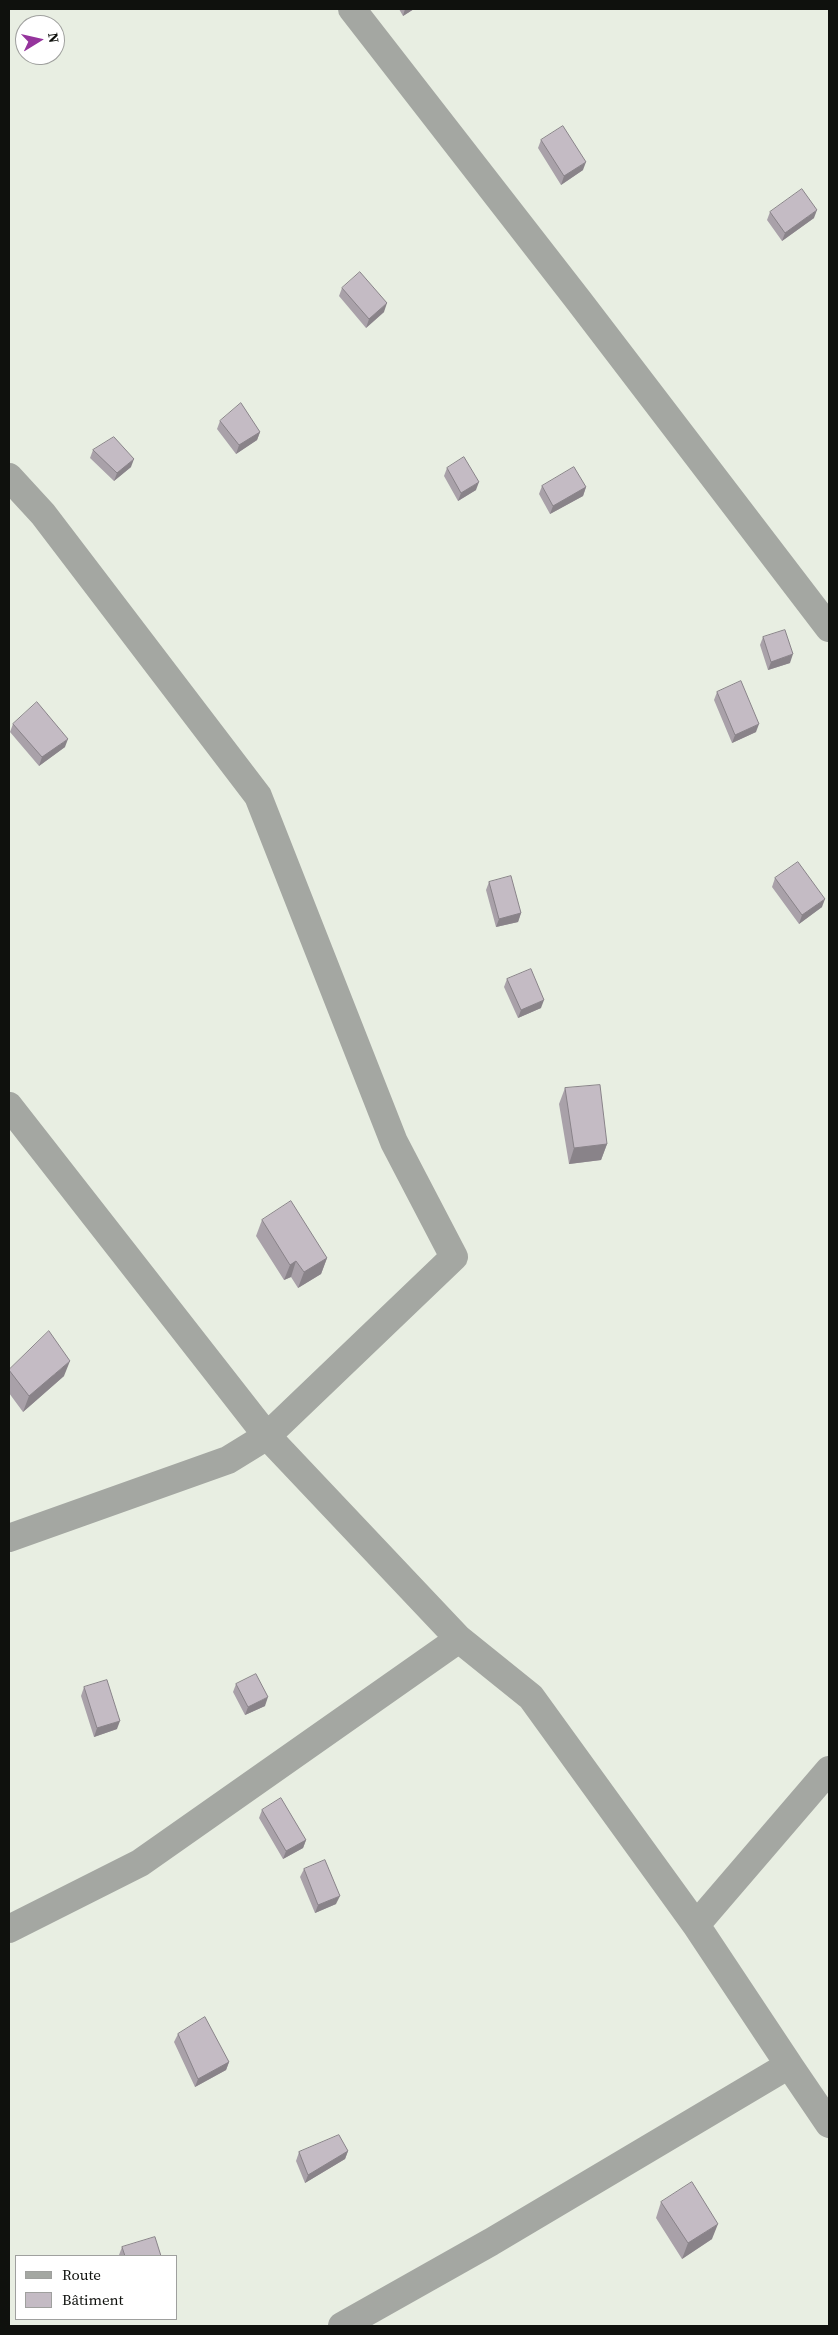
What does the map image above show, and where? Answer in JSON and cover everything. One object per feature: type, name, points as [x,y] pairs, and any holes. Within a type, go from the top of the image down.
[{"type":"street","points":[[352,9],[591,316],[829,628]]},
{"type":"street","points":[[9,477],[43,514],[258,796],[394,1142],[454,1257],[267,1436],[228,1460],[9,1538]]},
{"type":"street","points":[[9,1106],[267,1436],[459,1639],[531,1697],[696,1925],[829,2124]]},
{"type":"street","points":[[9,1929],[140,1863],[459,1639]]},
{"type":"street","points":[[696,1925],[829,1770]]},
{"type":"street","points":[[342,2326],[491,2242],[789,2065]]},
{"type":"building","points":[[563,126],[586,162],[564,176],[541,140]]},
{"type":"building","points":[[802,189],[817,210],[785,233],[770,212]]},
{"type":"building","points":[[360,272],[387,303],[369,319],[342,288]]},
{"type":"building","points":[[241,403],[260,432],[239,445],[220,421]]},
{"type":"building","points":[[114,437],[134,459],[117,473],[93,450]]},
{"type":"building","points":[[464,457],[479,482],[461,493],[447,468]]},
{"type":"building","points":[[574,467],[586,487],[553,506],[542,486]]},
{"type":"building","points":[[785,630],[793,654],[771,662],[763,637]]},
{"type":"building","points":[[741,681],[759,724],[735,735],[717,692]]},
{"type":"building","points":[[37,702],[68,739],[42,757],[13,724]]},
{"type":"building","points":[[798,862],[825,899],[802,915],[775,878]]},
{"type":"building","points":[[511,876],[521,913],[499,919],[489,882]]},
{"type":"building","points":[[531,969],[544,1000],[521,1010],[507,979]]},
{"type":"building","points":[[600,1085],[607,1144],[574,1148],[565,1088]]},
{"type":"building","points":[[291,1201],[327,1258],[304,1272],[296,1261],[290,1265],[262,1220]]},
{"type":"building","points":[[49,1331],[70,1361],[29,1396],[9,1370]]},
{"type":"building","points":[[256,1674],[268,1697],[248,1707],[236,1684]]},
{"type":"building","points":[[107,1680],[120,1721],[97,1728],[84,1687]]},
{"type":"building","points":[[281,1798],[306,1840],[286,1851],[262,1810]]},
{"type":"building","points":[[325,1860],[340,1896],[318,1905],[304,1869]]},
{"type":"building","points":[[205,2017],[229,2062],[198,2079],[178,2034]]},
{"type":"building","points":[[339,2135],[348,2151],[308,2175],[299,2152]]},
{"type":"building","points":[[692,2182],[718,2224],[688,2243],[661,2202]]},
{"type":"building","points":[[155,2237],[161,2255],[125,2255],[122,2247]]}]
